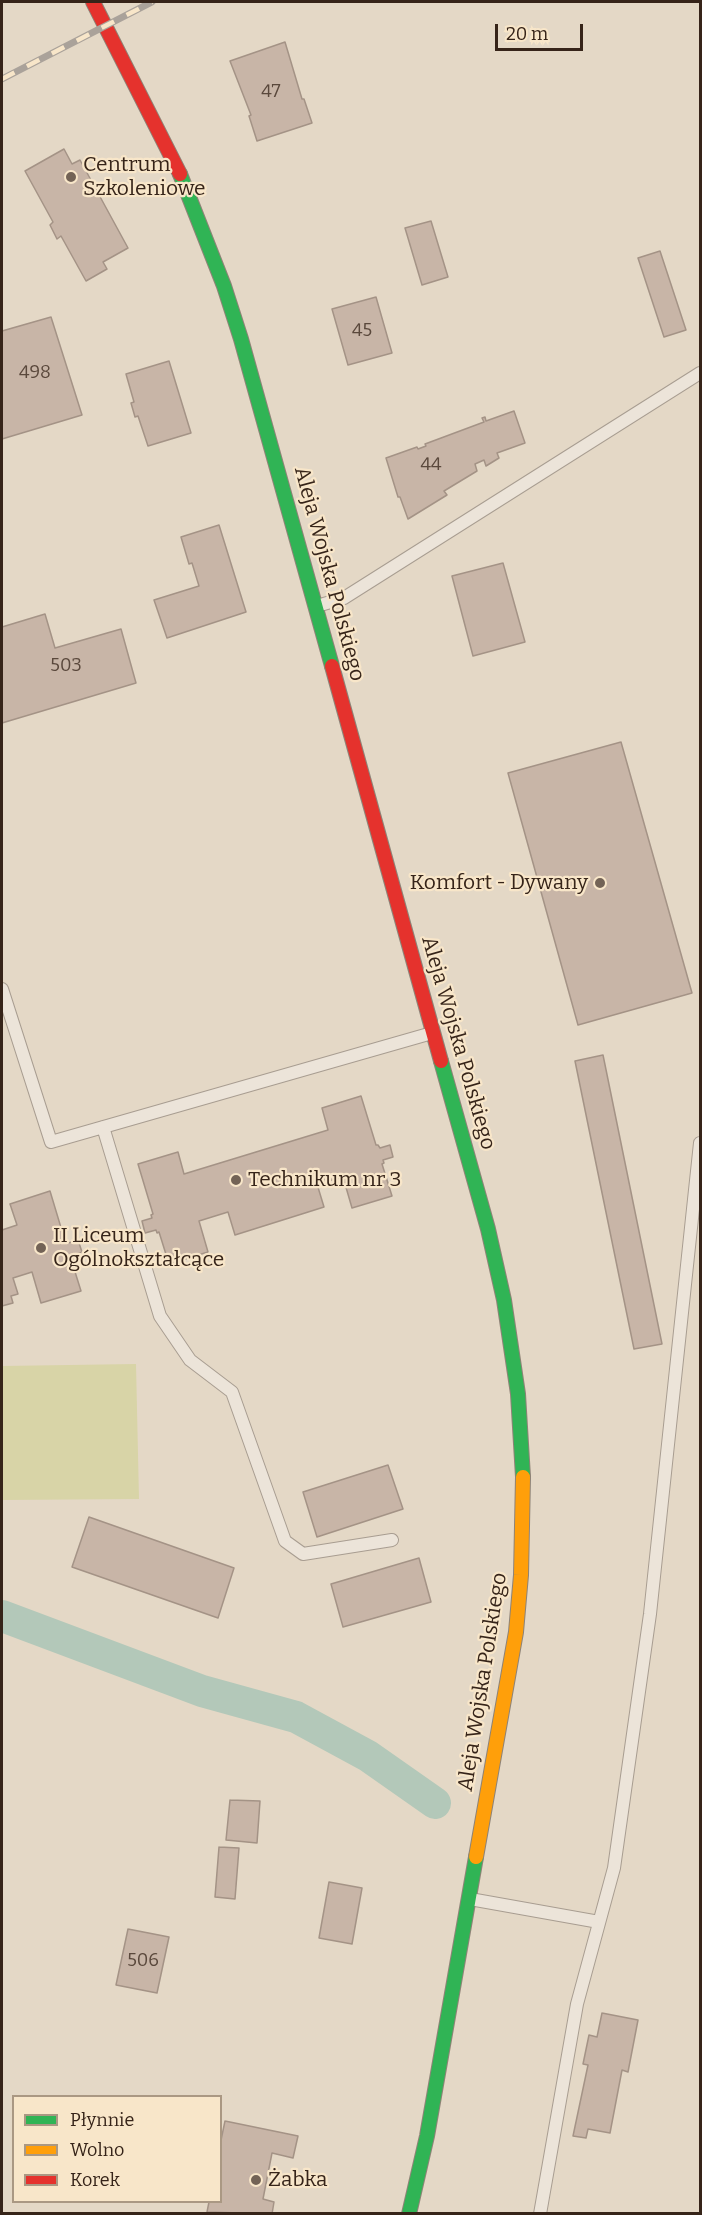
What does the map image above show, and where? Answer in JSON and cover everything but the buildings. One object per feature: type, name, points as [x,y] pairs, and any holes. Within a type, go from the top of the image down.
[{"type":"main road","name":"Aleja Wojska Polskiego","points":[[93,2],[178,168],[224,286],[316,606],[488,1229],[504,1300],[518,1394],[523,1464],[523,1540],[516,1632],[427,2136],[409,2214]]},
{"type":"main road","name":"Aleja Wojska Polskiego","points":[[426,2203],[427,2136]]},
{"type":"lane","points":[[316,606],[344,598],[700,373]]},
{"type":"lane","points":[[2,989],[51,1142],[433,1033]]},
{"type":"lane","points":[[103,1127],[160,1316],[190,1360],[232,1392],[285,1541],[303,1554],[392,1540]]},
{"type":"lane","points":[[540,2214],[577,2004],[614,1868],[650,1614],[700,1143]]},
{"type":"lane","points":[[469,1899],[599,1922]]},
{"type":"shaded area","points":[[136,1364],[139,1499],[2,1500],[2,1366]]},
{"type":"waterway","points":[[2,1616],[202,1691],[296,1717],[368,1756],[435,1803]]},
{"type":"railway","points":[[2,79],[152,2]]},
{"type":"traffic: fast","points":[[180,174],[224,286],[241,339],[332,666]]},
{"type":"traffic: fast","points":[[441,1061],[488,1229],[504,1300],[518,1394],[523,1477]]},
{"type":"traffic: fast","points":[[409,2214],[427,2136],[476,1857]]},
{"type":"traffic: slow","points":[[476,1857],[516,1632],[521,1575],[523,1477]]},
{"type":"traffic: jam","points":[[93,2],[180,174]]},
{"type":"traffic: jam","points":[[332,666],[441,1061]]},
{"type":"place","name":"Centrum Szkoleniowe","points":[[71,177]]},
{"type":"place","name":"Komfort - Dywany","points":[[600,883]]},
{"type":"place","name":"Technikum nr 3","points":[[236,1180]]},
{"type":"place","name":"II Liceum Ogólnokształcące","points":[[41,1248]]},
{"type":"place","name":"Żabka","points":[[256,2180]]}]
